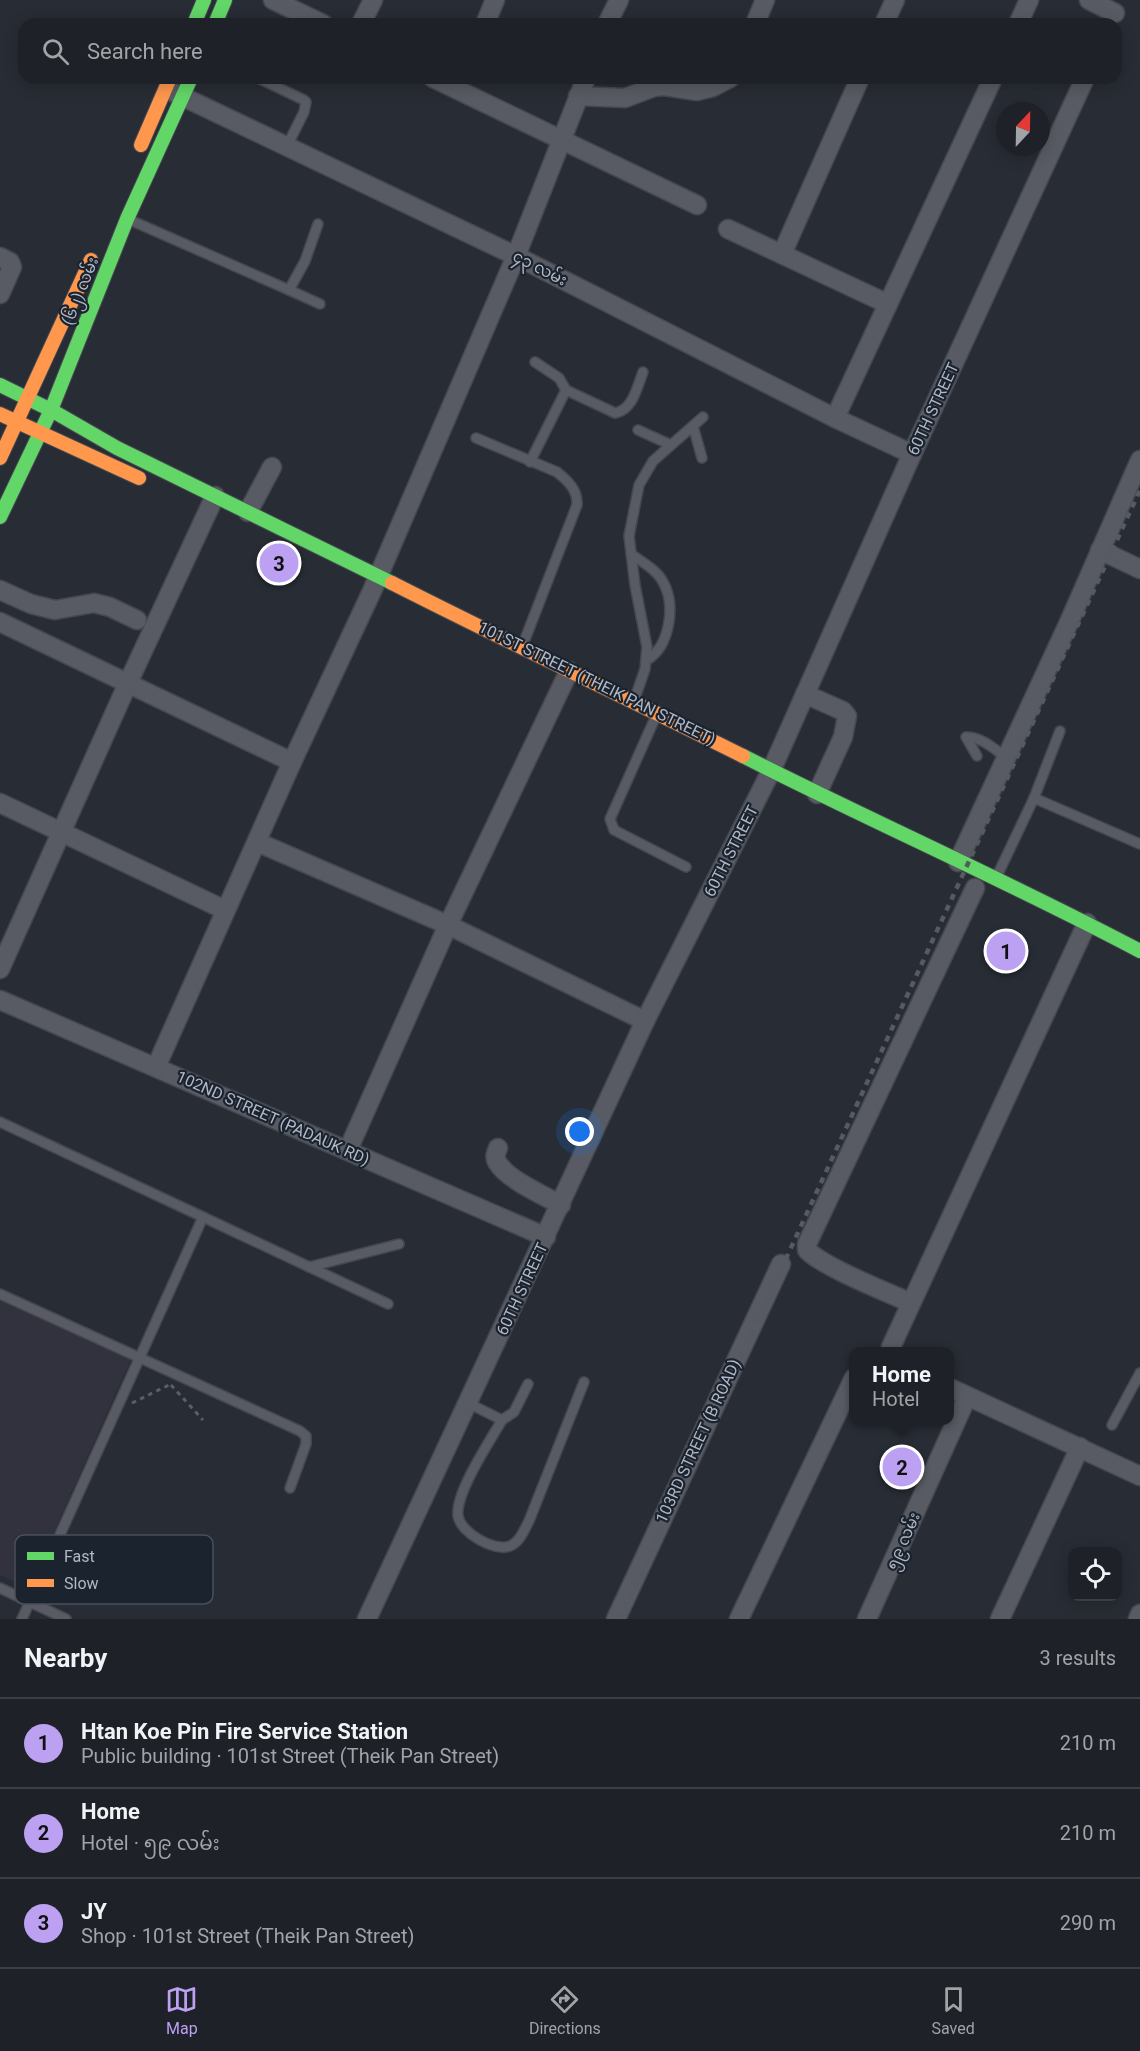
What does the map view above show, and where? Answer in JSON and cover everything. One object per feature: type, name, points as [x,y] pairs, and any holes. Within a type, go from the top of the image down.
[{"type":"main road","points":[[196,18],[204,0]]},
{"type":"main road","points":[[218,18],[225,0]]},
{"type":"main road","points":[[134,161],[167,84]]},
{"type":"main road","name":"(၆၂) လမ်း","points":[[0,517],[51,410],[127,219],[188,84]]},
{"type":"main road","name":"(၆၂) လမ်း","points":[[0,458],[94,252]]},
{"type":"main road","name":"101ST STREET (THEIK PAN STREET)","points":[[0,386],[51,410],[117,448],[210,507],[248,512],[373,587],[521,649],[564,682],[633,703],[657,713],[766,780],[817,794],[995,879],[1082,934],[1140,951]]},
{"type":"main road","points":[[0,414],[147,482]]},
{"type":"street","points":[[273,0],[310,18]]},
{"type":"street","points":[[364,18],[373,0]]},
{"type":"street","points":[[488,18],[495,0]]},
{"type":"street","points":[[610,18],[619,0]]},
{"type":"street","points":[[758,18],[765,0]]},
{"type":"street","points":[[887,18],[895,0]]},
{"type":"street","points":[[1021,18],[1029,0]]},
{"type":"street","points":[[1089,0],[1115,12]]},
{"type":"street","name":"၄၃ လမ်း","points":[[168,84],[183,97],[516,256],[835,418],[912,454]]},
{"type":"street","points":[[458,84],[561,140],[696,205]]},
{"type":"street","points":[[156,1067],[225,910],[373,587],[516,256],[583,84]]},
{"type":"street","points":[[578,96],[625,98],[654,87],[664,86],[697,91],[719,84]]},
{"type":"street","points":[[782,255],[857,84]]},
{"type":"street","points":[[835,418],[990,84]]},
{"type":"street","name":"60TH STREET","points":[[367,1619],[645,1021],[766,780],[912,454],[1082,84]]},
{"type":"street","points":[[728,229],[888,304]]},
{"type":"street","points":[[0,257],[10,262],[12,267],[0,294]]},
{"type":"street","points":[[958,862],[1140,460]]},
{"type":"street","points":[[248,512],[273,466]]},
{"type":"street","points":[[0,969],[128,683],[210,507]]},
{"type":"street","points":[[1100,550],[1140,569]]},
{"type":"street","points":[[0,590],[31,604],[55,610],[94,603],[110,607],[137,620]]},
{"type":"street","points":[[0,622],[292,762]]},
{"type":"street","points":[[348,1150],[448,925],[564,682]]},
{"type":"street","points":[[805,694],[843,711],[847,716],[843,737],[817,794]]},
{"type":"street","points":[[0,803],[225,910]]},
{"type":"street","points":[[257,842],[448,925],[645,1021]]},
{"type":"street","points":[[911,1303],[828,1264],[807,1250],[807,1244],[974,887]]},
{"type":"street","points":[[890,1347],[1082,934]]},
{"type":"street","name":"102ND STREET (PADAUK RD)","points":[[0,1000],[546,1238]]},
{"type":"street","points":[[498,1148],[495,1155],[496,1161],[504,1169],[522,1183],[561,1205]]},
{"type":"street","name":"103RD STREET (B ROAD)","points":[[615,1619],[780,1263]]},
{"type":"street","points":[[739,1619],[849,1389]]},
{"type":"street","points":[[954,1390],[1140,1476]]},
{"type":"street","name":"၅၉ လမ်း","points":[[867,1619],[968,1397]]},
{"type":"street","points":[[1000,1619],[1080,1447]]},
{"type":"street","points":[[1138,1619],[1140,1614]]},
{"type":"lane","points":[[270,84],[306,102],[304,112],[287,146]]},
{"type":"lane","points":[[127,219],[320,304]]},
{"type":"lane","points":[[289,290],[305,261],[318,224]]},
{"type":"lane","points":[[535,362],[559,378],[566,390],[615,413],[624,411],[629,405],[644,372]]},
{"type":"lane","points":[[530,462],[566,390]]},
{"type":"lane","points":[[633,703],[647,660],[647,647],[635,585],[629,536],[639,485],[653,460],[703,417]]},
{"type":"lane","points":[[693,426],[702,458]]},
{"type":"lane","points":[[638,430],[671,445]]},
{"type":"lane","points":[[476,438],[547,468],[565,479],[578,497],[578,505],[521,649]]},
{"type":"lane","points":[[631,554],[660,578],[669,601],[668,623],[662,642],[657,652],[647,660]]},
{"type":"lane","points":[[657,713],[609,819],[615,830],[686,867]]},
{"type":"lane","points":[[995,879],[1034,798],[1060,731]]},
{"type":"lane","points":[[977,756],[966,737],[984,741],[1007,758]]},
{"type":"lane","points":[[1034,798],[1140,844]]},
{"type":"lane","points":[[0,1122],[388,1304]]},
{"type":"lane","points":[[59,1535],[203,1217]]},
{"type":"lane","points":[[309,1267],[399,1244]]},
{"type":"lane","points":[[0,1294],[300,1431],[306,1436],[306,1444],[290,1488]]},
{"type":"lane","points":[[1112,1425],[1140,1373]]},
{"type":"lane","points":[[528,1384],[514,1412],[502,1420],[471,1474],[460,1502],[458,1517],[463,1528],[479,1540],[496,1546],[509,1546],[518,1540],[529,1521],[584,1382]]},
{"type":"lane","points":[[468,1403],[502,1420]]},
{"type":"lane","points":[[0,1588],[15,1595]]},
{"type":"lane","points":[[22,1619],[28,1604]]},
{"type":"lane","points":[[35,1604],[66,1619]]},
{"type":"path","points":[[117,1410],[183,1377]]},
{"type":"path","points":[[170,1384],[203,1420]]},
{"type":"shaded area","points":[[0,1299],[132,1357],[53,1535],[15,1535],[15,1582],[0,1575]]},
{"type":"railway","points":[[620,1619],[1140,490]]},
{"type":"traffic: fast","points":[[196,18],[204,0]]},
{"type":"traffic: fast","points":[[218,18],[225,0]]},
{"type":"traffic: fast","points":[[0,517],[51,410],[127,219],[188,84]]},
{"type":"traffic: fast","points":[[0,385],[51,410],[117,448],[392,583]]},
{"type":"traffic: fast","points":[[743,756],[1140,951]]},
{"type":"traffic: slow","points":[[141,145],[167,84]]},
{"type":"traffic: slow","points":[[0,458],[91,260]]},
{"type":"traffic: slow","points":[[0,414],[139,478]]},
{"type":"traffic: slow","points":[[392,583],[743,756]]},
{"type":"place","name":"JY","points":[[279,563]]},
{"type":"place","name":"Htan Koe Pin Fire Service Station","points":[[1006,951]]},
{"type":"place","name":"Home","points":[[902,1467]]}]
